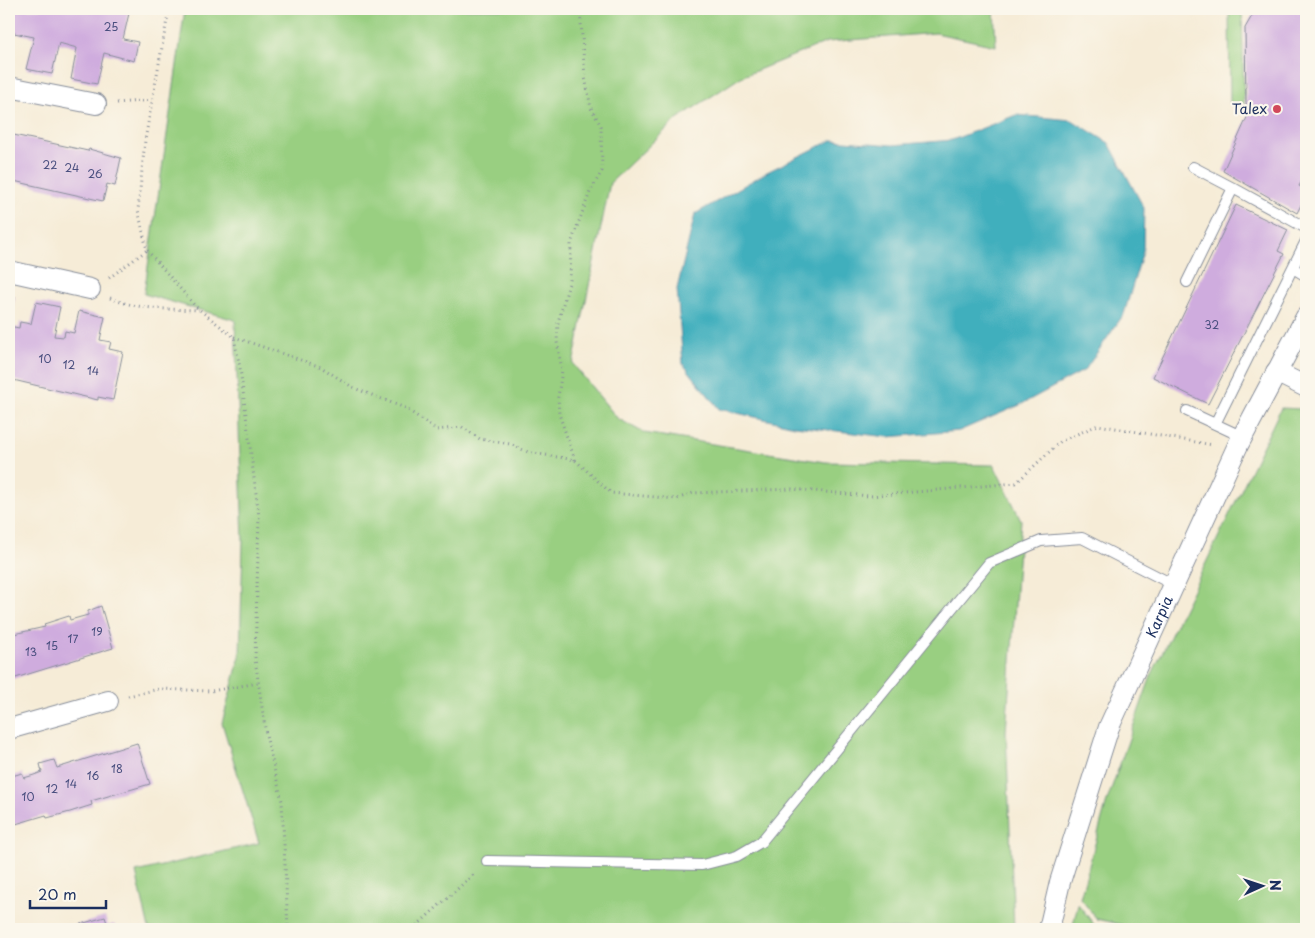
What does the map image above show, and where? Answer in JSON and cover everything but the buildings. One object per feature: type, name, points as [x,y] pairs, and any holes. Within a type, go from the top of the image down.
[{"type":"street","points":[[9,86],[96,104]]},
{"type":"street","points":[[9,271],[90,290]]},
{"type":"street","name":"Karpia","points":[[1049,929],[1060,882],[1108,727],[1240,441],[1306,317]]},
{"type":"street","points":[[1276,372],[1306,387]]},
{"type":"street","points":[[9,729],[108,701]]},
{"type":"lane","points":[[1194,167],[1306,228]]},
{"type":"lane","points":[[1187,282],[1233,188]]},
{"type":"lane","points":[[1215,424],[1306,241]]},
{"type":"lane","points":[[1293,268],[1306,276]]},
{"type":"lane","points":[[1188,411],[1215,424],[1240,441]]},
{"type":"lane","points":[[487,861],[702,865],[737,856],[761,842],[989,563],[1041,542],[1082,538],[1174,584]]},
{"type":"path","points":[[169,9],[145,140],[138,210],[147,250],[200,310],[234,337],[321,366],[354,388],[405,408],[437,430],[462,427],[480,439],[510,444],[528,452],[575,460]]},
{"type":"path","points":[[580,9],[585,77],[591,108],[602,126],[602,171],[590,192],[571,244],[570,280],[558,322],[557,342],[562,370],[558,397],[558,414],[575,460],[611,493],[677,499],[693,494],[792,488],[870,496],[1016,483],[1061,441],[1098,425],[1187,442],[1220,446],[1240,441]]},
{"type":"path","points":[[96,104],[153,100]]},
{"type":"path","points":[[90,290],[119,272],[147,250]]},
{"type":"path","points":[[90,290],[125,304],[145,308],[200,310]]},
{"type":"path","points":[[234,337],[240,368],[259,517],[255,659],[266,735],[282,801],[288,929]]},
{"type":"path","points":[[108,701],[159,689],[211,690],[258,683]]},
{"type":"path","points":[[413,929],[487,861]]},
{"type":"green space","points":[[185,9],[994,9],[996,46],[936,33],[827,42],[741,77],[677,119],[610,183],[573,364],[617,418],[644,433],[825,462],[994,465],[1021,520],[1006,732],[1014,929],[149,929],[136,872],[259,843],[222,723],[240,656],[243,540],[235,320],[144,294]]},
{"type":"green space","points":[[1229,9],[1242,9],[1244,106],[1230,104]]},
{"type":"green space","points":[[1303,402],[1306,402],[1306,929],[1128,929],[1122,928],[1123,925],[1097,919],[1080,898],[1107,801],[1151,676],[1281,408],[1302,409]]},
{"type":"green space","points":[[1078,904],[1096,927],[1096,929],[1072,929]]},
{"type":"water","points":[[1016,115],[1072,120],[1109,143],[1144,208],[1143,251],[1124,314],[1085,370],[1020,405],[959,431],[888,437],[795,426],[719,409],[683,364],[677,289],[695,214],[767,172],[832,140],[893,145],[952,140]]},
{"type":"place","name":"Talex","points":[[1277,109]]}]
